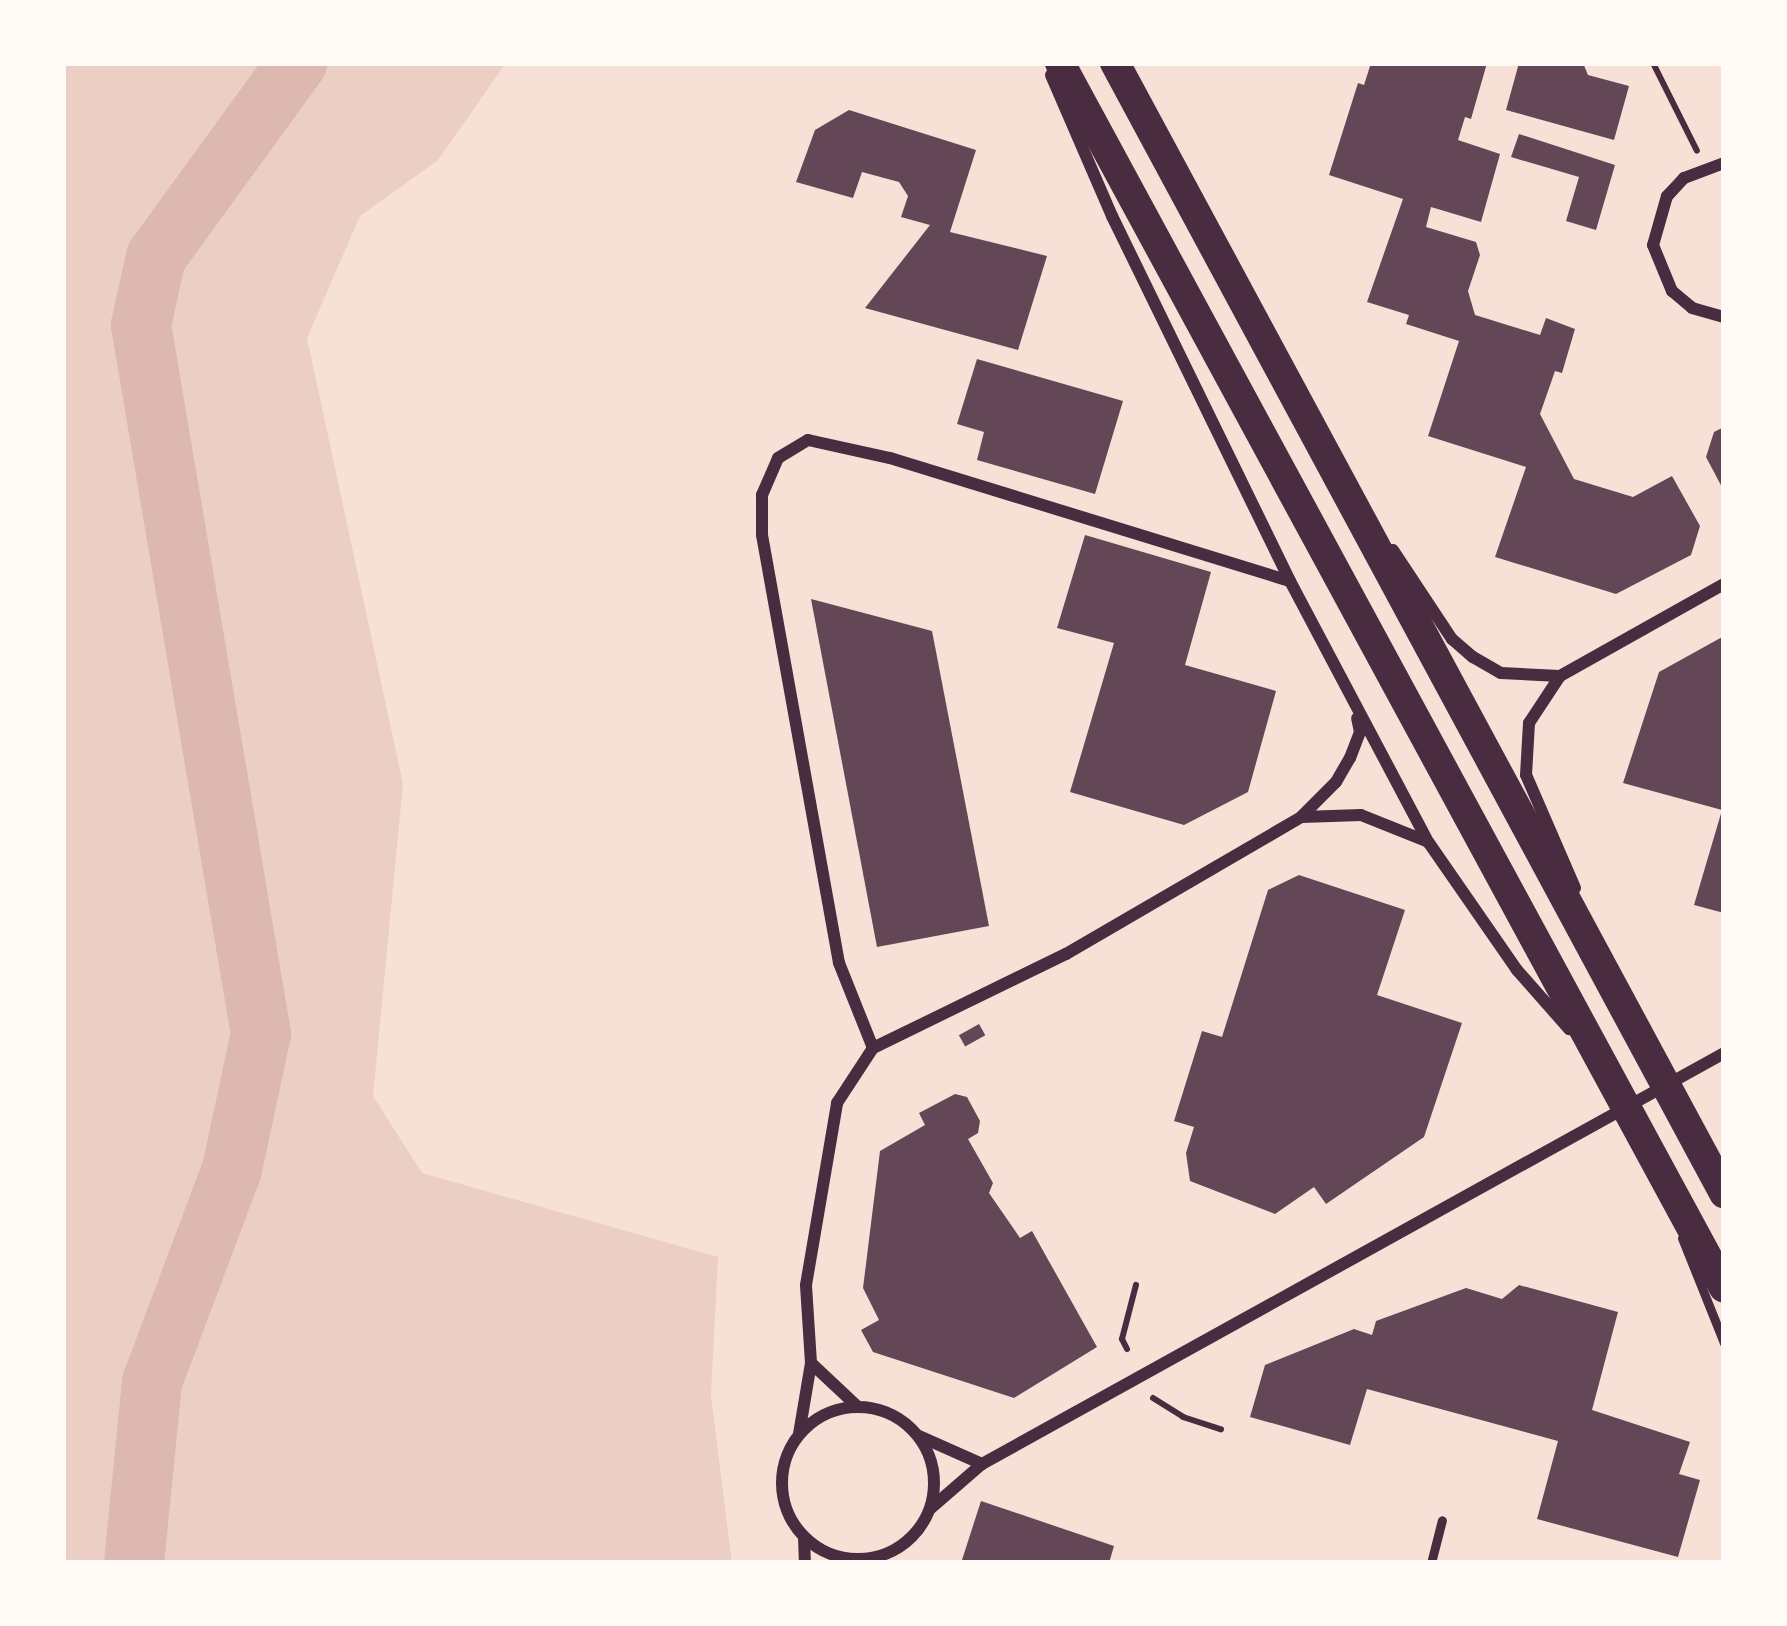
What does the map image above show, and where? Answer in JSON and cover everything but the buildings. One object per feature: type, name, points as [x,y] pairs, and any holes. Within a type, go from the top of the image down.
[{"type":"main road","points":[[1060,63],[1724,1288]]},
{"type":"main road","points":[[1115,63],[1724,1192]]},
{"type":"street","points":[[1046,63],[1112,216],[1290,581],[1429,843],[1516,970],[1608,1072]]},
{"type":"street","points":[[1724,163],[1707,166],[1667,196],[1653,245],[1672,291],[1692,308],[1724,317]]},
{"type":"street","points":[[1317,433],[1452,640],[1501,673],[1560,676]]},
{"type":"street","points":[[873,1048],[839,963],[762,535],[761,495],[778,458],[808,440],[890,458],[1290,581]]},
{"type":"street","points":[[1643,1043],[1526,775],[1529,723],[1560,676],[1724,584]]},
{"type":"street","points":[[806,1563],[804,1537],[784,1505],[783,1468],[799,1434],[812,1363],[806,1285],[837,1103],[873,1048],[1066,954],[1300,817],[1336,782],[1350,758],[1360,732],[1355,705]]},
{"type":"street","points":[[1300,817],[1361,814],[1429,843]]},
{"type":"street","points":[[804,1537],[840,1558],[860,1561],[903,1544],[930,1509],[982,1464],[1724,1053]]},
{"type":"street","points":[[812,1363],[857,1406]]},
{"type":"street","points":[[799,1434],[825,1414],[857,1406],[891,1414],[919,1436],[982,1464]]},
{"type":"street","points":[[919,1436],[934,1471],[930,1509]]},
{"type":"lane","points":[[1649,1148],[1724,1343]]},
{"type":"lane","points":[[1431,1563],[1442,1520]]},
{"type":"path","points":[[1653,63],[1682,131],[1707,166]]},
{"type":"path","points":[[1127,1349],[1122,1340],[1136,1285]]},
{"type":"path","points":[[1153,1398],[1183,1417],[1221,1429]]},
{"type":"shaded area","points":[[63,63],[506,63],[438,160],[360,216],[307,338],[403,784],[373,1096],[422,1173],[718,1257],[711,1395],[732,1563],[63,1563]]},
{"type":"waterway","points":[[134,1563],[152,1382],[232,1169],[261,1034],[141,325],[156,257],[297,63]]}]
